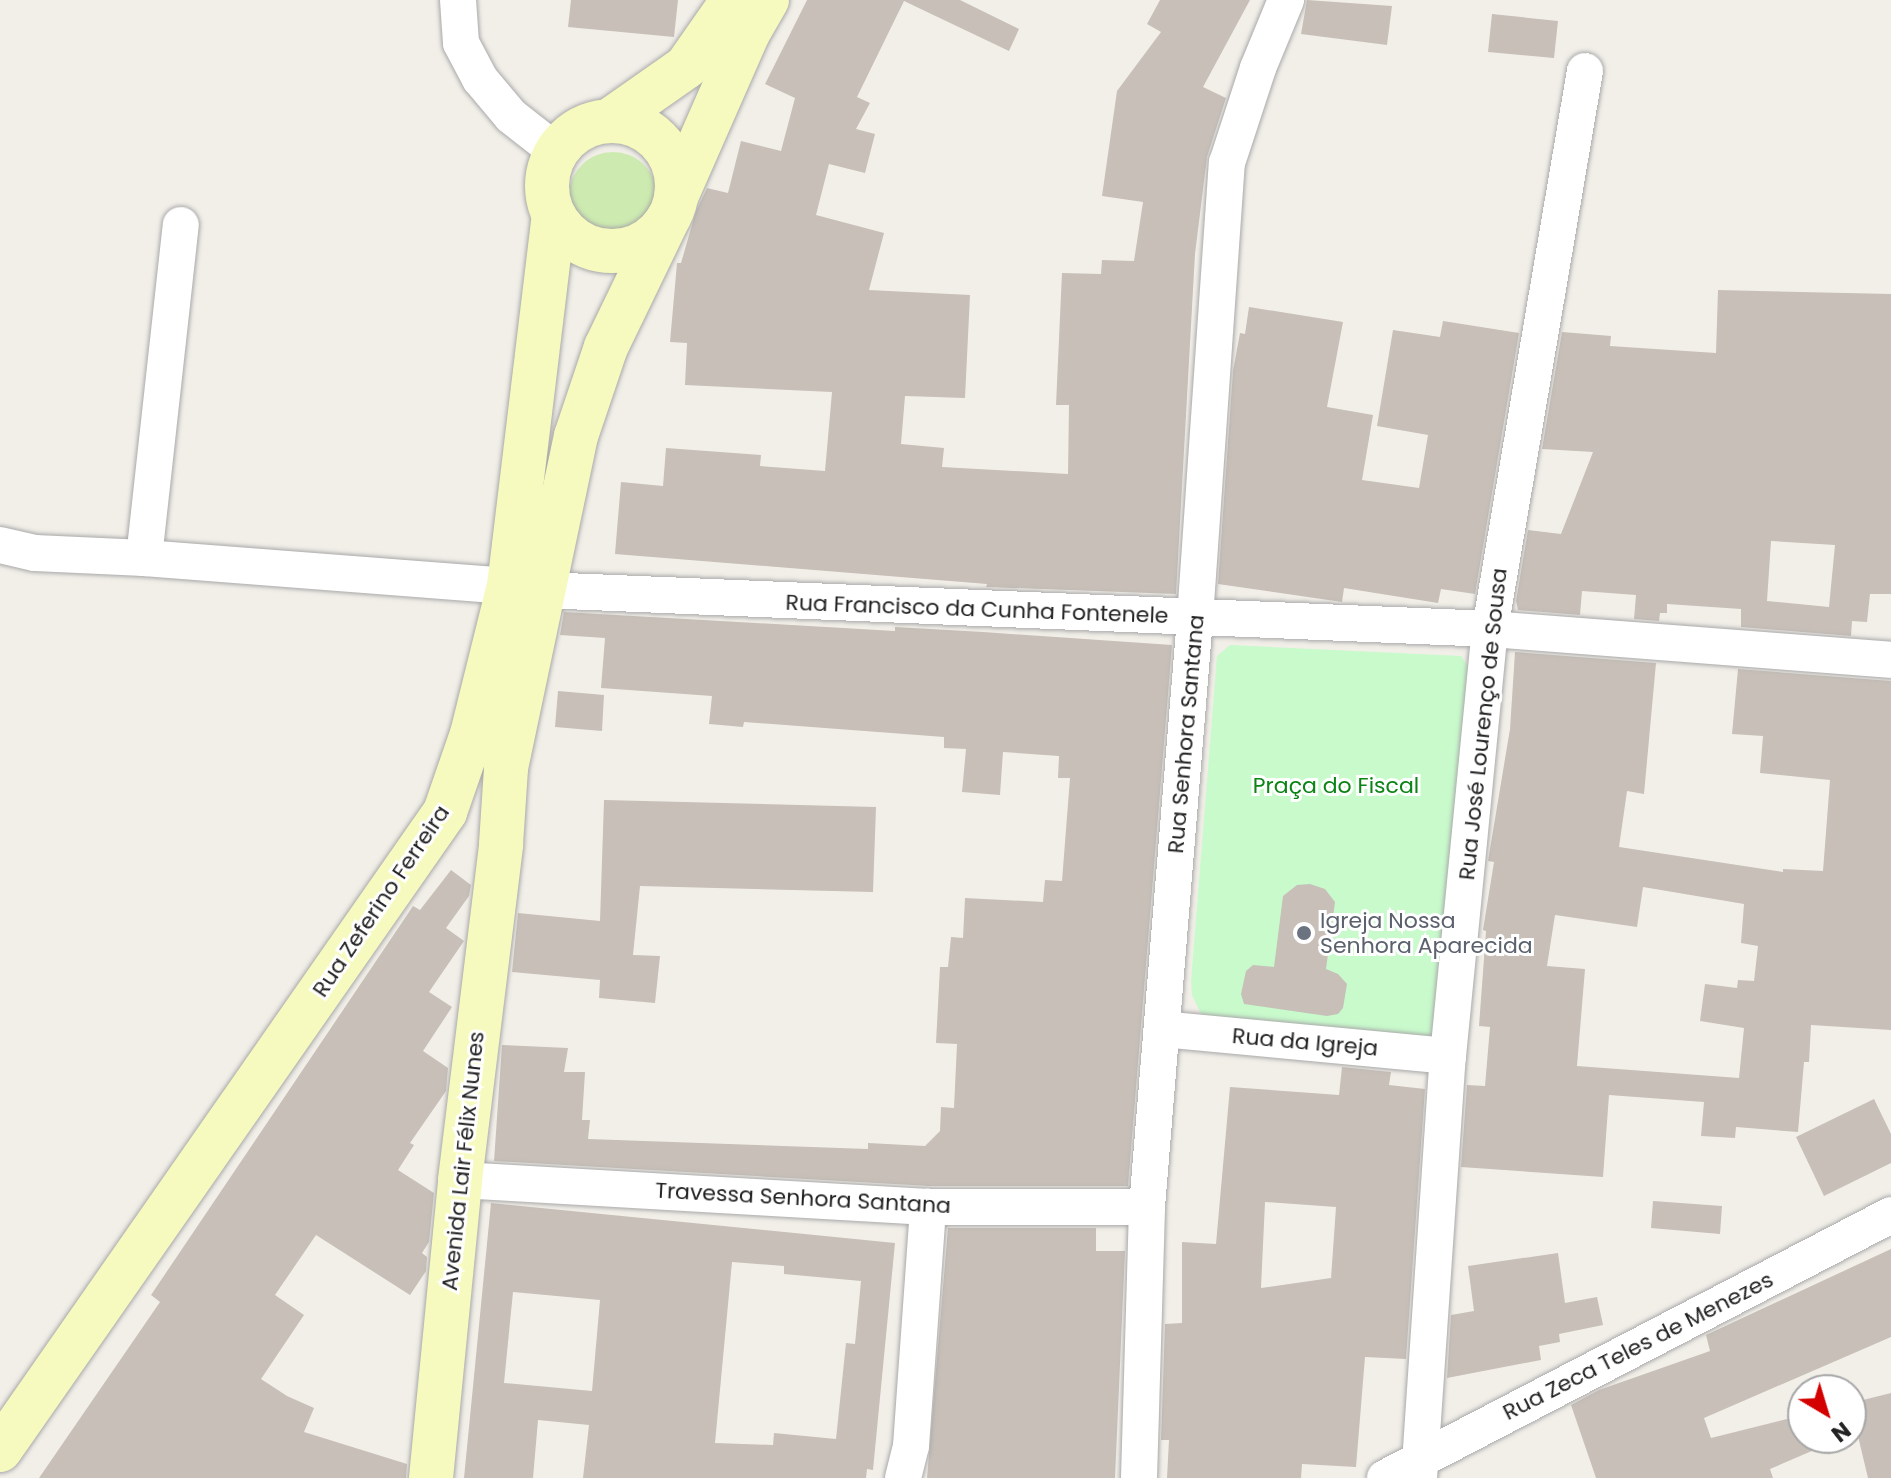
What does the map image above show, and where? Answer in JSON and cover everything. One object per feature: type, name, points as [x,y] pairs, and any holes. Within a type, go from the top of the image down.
[{"type":"main road","points":[[609,121],[646,131],[661,143],[671,159],[671,210],[650,239],[630,249],[608,251],[586,246],[567,234],[554,216],[547,193],[549,172],[557,152],[572,136],[590,125],[609,121],[686,67],[733,0]]},
{"type":"main road","name":"Rua Zeferino Ferreira","points":[[0,1450],[445,812],[606,347],[671,210],[748,33],[767,0]]},
{"type":"main road","name":"Rua Zeferino Ferreira","points":[[501,844],[554,216]]},
{"type":"main road","points":[[445,812],[468,815],[485,825],[501,844]]},
{"type":"main road","name":"Avenida Lair Félix Nunes","points":[[431,1478],[460,1180],[501,844]]},
{"type":"street","points":[[458,0],[461,43],[480,79],[511,116],[557,152]]},
{"type":"street","name":"Rua Senhora Santana","points":[[1139,1478],[1147,1207],[1195,618],[1227,163],[1258,68],[1286,0]]},
{"type":"street","name":"Rua José Lourenço de Sousa","points":[[1420,1468],[1448,1056],[1490,629],[1585,71]]},
{"type":"street","points":[[144,558],[181,225]]},
{"type":"street","name":"Rua Francisco da Cunha Fontenele","points":[[0,545],[35,553],[144,558],[525,588],[1490,629],[1891,660]]},
{"type":"street","name":"Rua da Igreja","points":[[1162,1029],[1448,1056]]},
{"type":"street","name":"Travessa Senhora Santana","points":[[460,1180],[928,1207],[1147,1207]]},
{"type":"street","points":[[903,1478],[911,1446],[928,1207]]},
{"type":"street","name":"Rua Zeca Teles de Menezes","points":[[1385,1478],[1420,1468],[1891,1215]]},
{"type":"green space","points":[[613,152],[638,159],[650,171],[657,196],[650,221],[638,233],[613,240],[588,233],[576,221],[569,196],[576,171],[588,159]]},
{"type":"green space","name":"Praça do Fiscal","points":[[1230,645],[1461,656],[1470,669],[1437,1041],[1216,1023],[1201,1014],[1192,995],[1191,981],[1217,656]]},
{"type":"building","points":[[571,0],[678,0],[674,37],[568,27]]},
{"type":"building","points":[[807,0],[960,0],[1019,29],[1009,51],[904,1],[857,97],[870,103],[856,129],[875,134],[865,173],[829,164],[816,215],[884,233],[869,290],[970,295],[965,398],[905,396],[901,444],[944,448],[942,467],[1068,474],[1069,405],[1056,405],[1062,273],[1101,274],[1102,260],[1134,261],[1143,202],[1102,196],[1117,91],[1161,32],[1147,24],[1160,0],[1250,0],[1203,87],[1226,98],[1207,157],[1195,254],[1176,594],[986,587],[987,584],[615,554],[621,482],[663,486],[666,448],[761,455],[760,466],[825,471],[832,392],[685,385],[687,343],[670,342],[677,263],[681,263],[696,211],[707,188],[728,193],[741,141],[781,151],[795,98],[765,84]]},
{"type":"building","points":[[1307,0],[1392,6],[1387,45],[1301,34]]},
{"type":"building","points":[[1492,14],[1558,21],[1554,58],[1488,52]]},
{"type":"building","points":[[1718,290],[1891,294],[1891,594],[1870,594],[1867,622],[1852,621],[1851,636],[1741,627],[1741,609],[1667,604],[1667,613],[1660,613],[1659,621],[1634,619],[1636,595],[1582,591],[1580,615],[1518,610],[1516,601],[1528,530],[1561,534],[1593,452],[1542,449],[1562,332],[1611,336],[1610,346],[1716,353]],"holes":[[[1771,541],[1835,545],[1829,607],[1767,601]]]},
{"type":"building","points":[[1249,307],[1343,322],[1327,407],[1373,415],[1362,480],[1419,488],[1428,435],[1377,426],[1393,330],[1440,337],[1443,321],[1519,333],[1475,594],[1441,589],[1438,603],[1344,588],[1342,602],[1218,584],[1233,371],[1240,333],[1245,334]]},
{"type":"building","points":[[564,612],[895,631],[895,627],[1172,645],[1128,1186],[929,1186],[494,1161],[502,1045],[568,1048],[564,1072],[585,1072],[582,1120],[590,1120],[588,1139],[868,1149],[868,1143],[925,1146],[940,1131],[941,1107],[954,1108],[957,1044],[936,1043],[940,967],[948,967],[951,937],[963,938],[965,898],[1043,902],[1045,880],[1062,881],[1070,778],[1058,778],[1059,756],[1003,752],[1000,795],[962,792],[966,749],[944,748],[944,737],[744,722],[743,727],[709,724],[712,696],[601,688],[605,638],[560,635]]},
{"type":"building","points":[[1515,652],[1656,663],[1644,794],[1627,791],[1619,847],[1783,872],[1783,869],[1823,871],[1830,780],[1760,773],[1763,736],[1732,734],[1738,669],[1891,681],[1891,1030],[1811,1025],[1809,1062],[1804,1062],[1798,1132],[1736,1127],[1735,1138],[1701,1136],[1704,1102],[1609,1095],[1603,1177],[1461,1167],[1467,1085],[1485,1086],[1490,1027],[1479,1026],[1486,931],[1483,930],[1494,862],[1488,861],[1510,729]],"holes":[[[1643,887],[1744,904],[1741,943],[1758,946],[1754,981],[1738,980],[1737,988],[1705,984],[1700,1021],[1744,1028],[1739,1078],[1577,1066],[1585,969],[1547,966],[1555,915],[1637,927]]]},
{"type":"building","points":[[558,691],[604,695],[602,731],[555,727]]},
{"type":"building","points":[[604,800],[876,807],[873,892],[640,886],[633,955],[660,956],[655,1003],[599,998],[600,980],[512,972],[518,913],[600,921]]},
{"type":"building","points":[[451,870],[471,885],[469,896],[446,928],[464,941],[429,992],[452,1007],[423,1051],[448,1068],[446,1091],[410,1143],[414,1145],[398,1170],[434,1193],[429,1242],[422,1253],[427,1257],[426,1271],[410,1295],[316,1235],[275,1295],[304,1315],[261,1379],[287,1396],[314,1408],[304,1432],[407,1464],[406,1478],[39,1478],[160,1302],[151,1295],[413,906],[420,910]]},
{"type":"building","name":"Igreja Nossa Senhora Aparecida","points":[[1310,884],[1325,889],[1335,902],[1326,969],[1338,974],[1347,984],[1343,1008],[1338,1014],[1327,1016],[1244,1004],[1241,994],[1246,971],[1253,965],[1274,967],[1283,896],[1297,885]]},
{"type":"building","points":[[1342,1067],[1391,1072],[1389,1085],[1425,1089],[1406,1359],[1365,1357],[1356,1467],[1302,1464],[1301,1478],[1167,1478],[1169,1440],[1161,1440],[1165,1324],[1182,1323],[1182,1242],[1216,1244],[1230,1087],[1339,1095]],"holes":[[[1265,1202],[1336,1207],[1331,1278],[1261,1288]]]},
{"type":"building","points":[[1874,1099],[1891,1134],[1891,1163],[1824,1196],[1796,1137]]},
{"type":"building","points":[[1653,1201],[1722,1206],[1720,1234],[1651,1228]]},
{"type":"building","points":[[491,1203],[895,1243],[873,1470],[867,1469],[866,1478],[583,1478],[589,1425],[538,1420],[533,1478],[464,1478]],"holes":[[[732,1262],[784,1266],[784,1274],[861,1281],[855,1344],[846,1343],[836,1439],[774,1433],[773,1445],[715,1443]],[[513,1292],[600,1300],[592,1391],[504,1383]]]},
{"type":"building","points":[[948,1228],[1096,1228],[1096,1251],[1125,1251],[1115,1478],[927,1478]]},
{"type":"building","points":[[1891,1249],[1891,1337],[1806,1374],[1787,1374],[1787,1382],[1704,1418],[1711,1438],[1787,1419],[1787,1454],[1805,1454],[1770,1469],[1773,1478],[1596,1478],[1571,1405],[1599,1390],[1710,1351],[1706,1335]]},
{"type":"building","points":[[1558,1253],[1565,1303],[1597,1297],[1603,1325],[1559,1334],[1560,1342],[1539,1346],[1541,1360],[1447,1378],[1451,1315],[1474,1311],[1468,1266]]},
{"type":"building","points":[[1891,1393],[1891,1478],[1868,1478],[1862,1454],[1867,1454],[1867,1399]]},
{"type":"place","name":"Igreja Nossa Senhora Aparecida","points":[[1304,933]]}]
